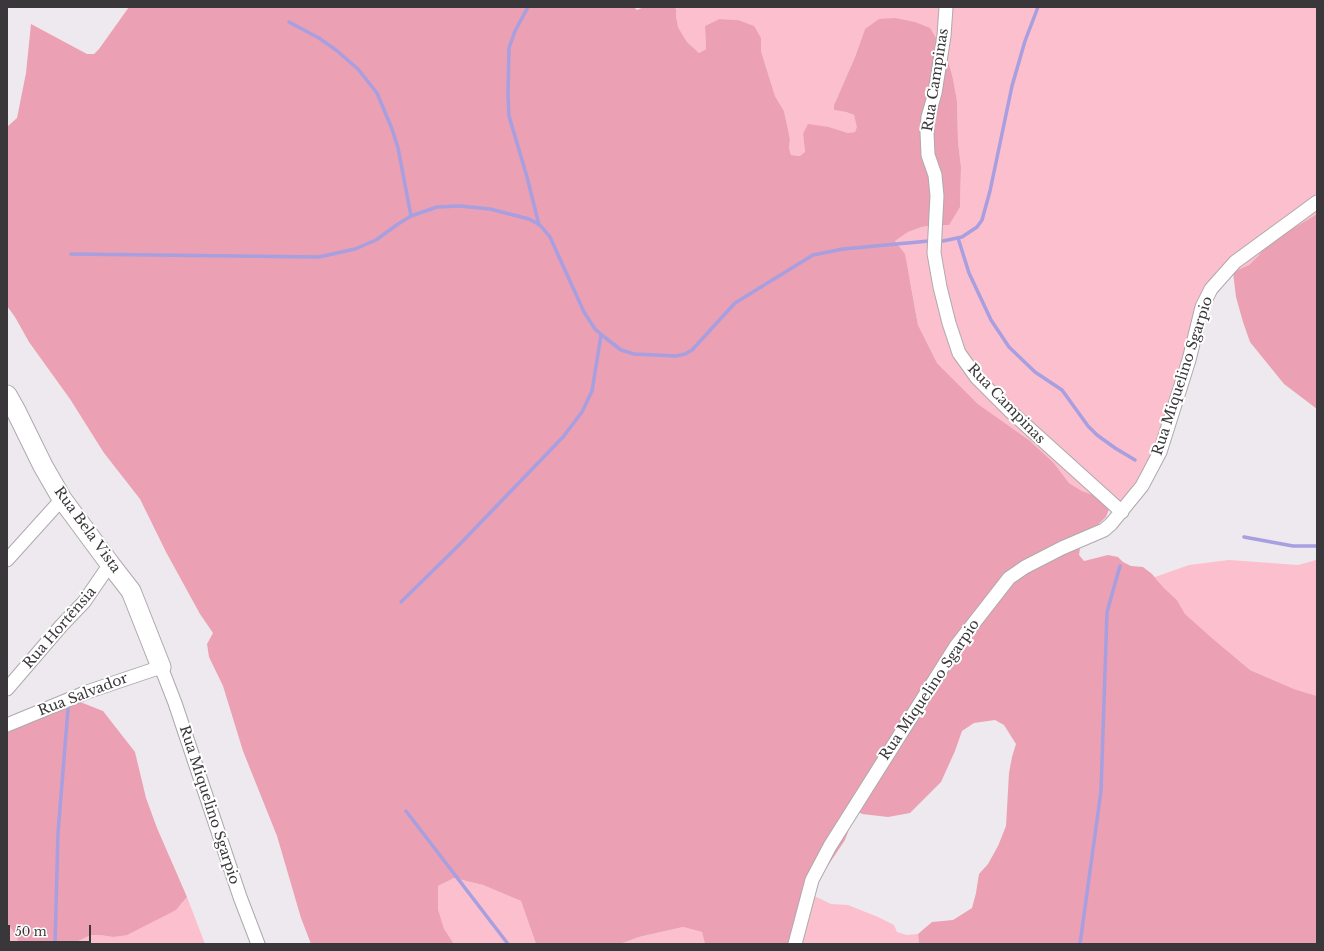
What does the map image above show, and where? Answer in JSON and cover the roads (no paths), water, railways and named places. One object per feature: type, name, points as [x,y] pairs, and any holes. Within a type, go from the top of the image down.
[{"type":"street","name":"Rua Campinas","points":[[946,7],[944,36],[935,93],[928,117],[926,132],[928,155],[935,175],[937,196],[934,253],[940,287],[949,323],[959,353],[977,378],[1010,411],[1122,512]]},
{"type":"street","name":"Rua Miquelino Sgarpio","points":[[795,944],[812,880],[830,846],[956,646],[1009,578],[1025,567],[1062,548],[1104,530],[1122,512],[1142,486],[1160,452],[1189,360],[1202,307],[1211,289],[1235,262],[1317,202]]},
{"type":"street","name":"Rua Bela Vista","points":[[7,395],[12,416],[62,499],[131,591],[161,667]]},
{"type":"street","points":[[7,560],[62,499]]},
{"type":"street","name":"Rua Hortênsia","points":[[7,690],[61,626],[84,602],[110,564]]},
{"type":"street","name":"Rua Miquelino Sgarpio","points":[[161,667],[175,703],[240,897],[258,944]]},
{"type":"street","name":"Rua Salvador","points":[[7,725],[86,692],[161,667]]},
{"type":"waterway","points":[[528,7],[515,31],[509,48],[509,116],[539,225]]},
{"type":"waterway","points":[[943,241],[962,237],[977,227],[982,220],[990,191],[1012,86],[1025,41],[1038,7]]},
{"type":"waterway","points":[[289,22],[319,38],[336,50],[358,69],[377,93],[398,148],[411,216]]},
{"type":"waterway","points":[[71,254],[319,257],[355,249],[376,240],[411,216],[437,207],[460,206],[490,209],[529,219],[540,225],[550,237],[584,312],[595,329],[603,336],[621,350],[634,354],[676,356],[685,354],[692,350],[735,303],[813,255],[843,249],[929,241]]},
{"type":"waterway","points":[[958,238],[969,273],[991,320],[1009,347],[1035,372],[1062,390],[1088,426],[1097,435],[1135,460]]},
{"type":"waterway","points":[[401,602],[459,545],[563,437],[582,412],[592,391],[601,335]]},
{"type":"waterway","points":[[1244,537],[1293,546],[1317,546]]},
{"type":"waterway","points":[[1080,944],[1101,791],[1107,612],[1120,566]]},
{"type":"waterway","points":[[55,944],[58,833],[68,709]]},
{"type":"waterway","points":[[406,811],[508,944]]}]
